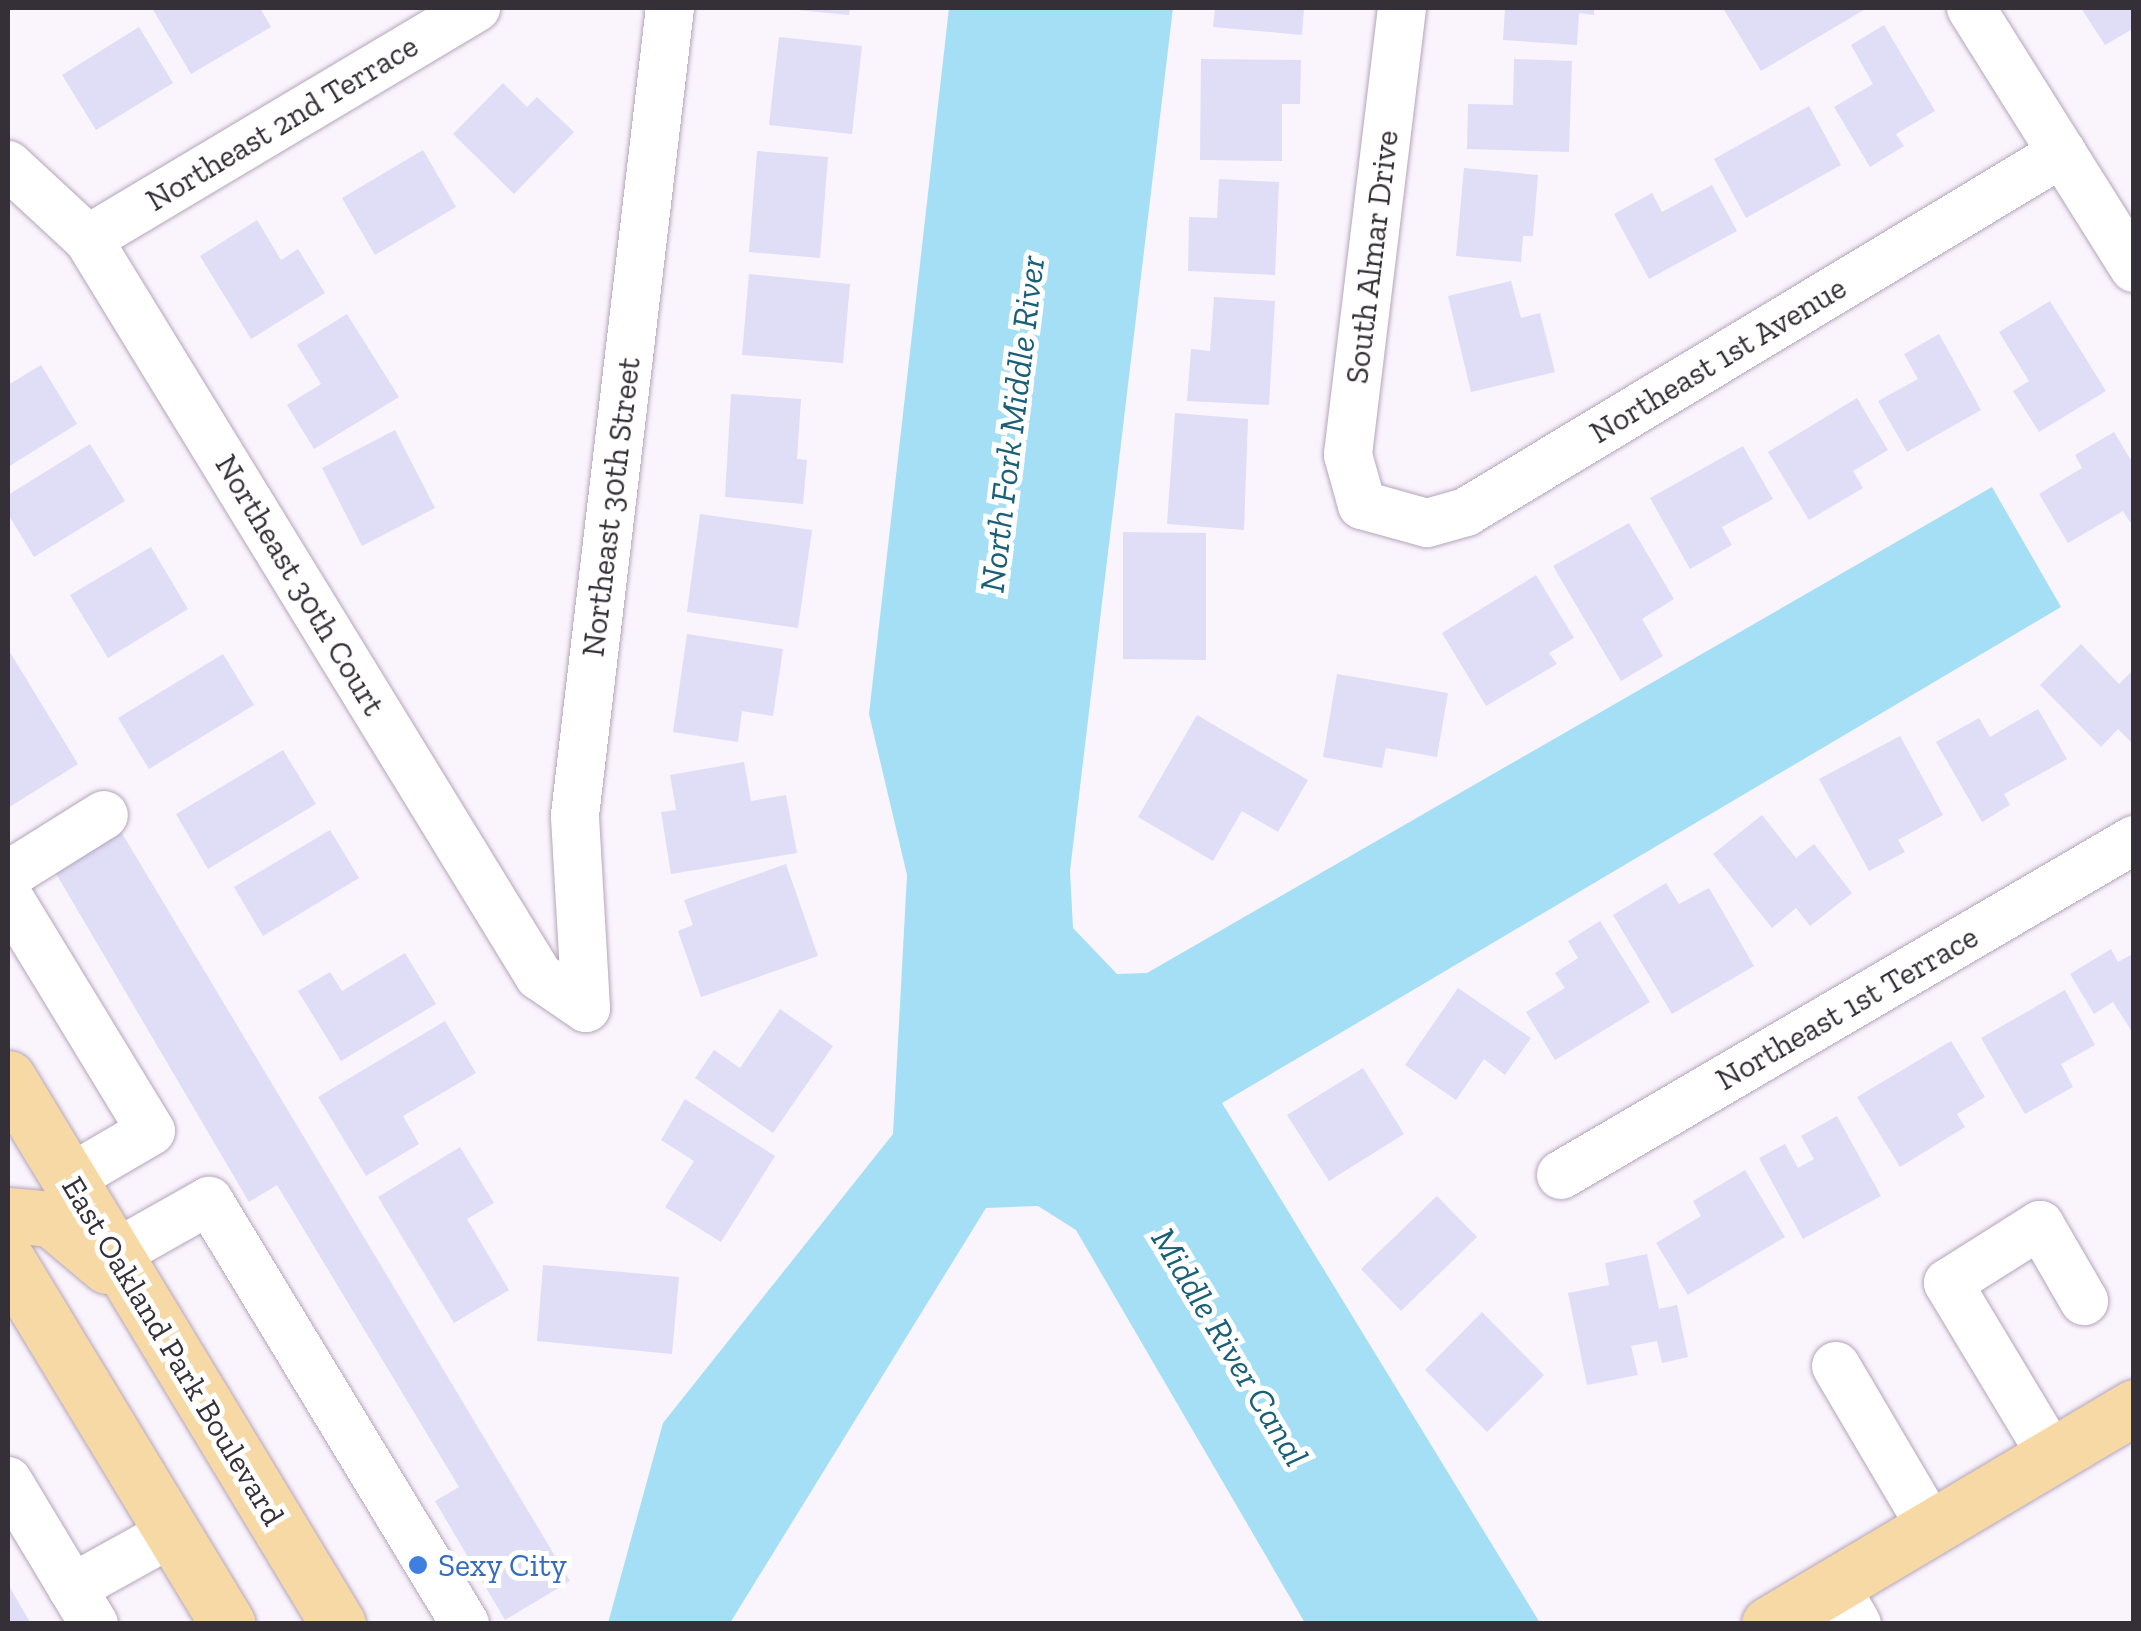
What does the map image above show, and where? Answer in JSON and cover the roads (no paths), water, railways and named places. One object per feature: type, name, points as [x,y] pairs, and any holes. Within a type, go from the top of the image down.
[{"type":"main road","name":"East Oakland Park Boulevard","points":[[8,1078],[338,1624]]},
{"type":"main road","points":[[8,1214],[52,1220],[127,1274]]},
{"type":"main road","points":[[8,1261],[228,1624]]},
{"type":"main road","points":[[1769,1624],[1846,1604],[1931,1527],[2052,1456],[2126,1424]]},
{"type":"street","name":"Northeast 2nd Terrace","points":[[88,239],[476,8]]},
{"type":"street","name":"Northeast 30th Street","points":[[586,1008],[574,815],[670,8]]},
{"type":"street","name":"South Almar Drive","points":[[1362,504],[1348,456],[1402,8]]},
{"type":"street","points":[[1972,8],[2134,268]]},
{"type":"street","name":"Northeast 1st Avenue","points":[[1362,504],[1428,523],[1466,512],[2062,153]]},
{"type":"street","name":"Northeast 30th Court","points":[[8,165],[88,239],[539,976],[586,1008]]},
{"type":"street","points":[[8,875],[104,816]]},
{"type":"street","name":"Northeast 1st Terrace","points":[[1561,1175],[2134,840]]},
{"type":"street","points":[[8,896],[151,1130],[69,1179]]},
{"type":"street","points":[[127,1274],[208,1202],[465,1624]]},
{"type":"street","points":[[2052,1456],[1948,1283],[2040,1226],[2084,1301]]},
{"type":"street","points":[[1836,1366],[1931,1527]]},
{"type":"street","points":[[8,1480],[83,1606],[173,1532]]},
{"type":"water","points":[[949,8],[1173,8],[1070,871],[1073,928],[1117,974],[1147,973],[1992,487],[2061,607],[1222,1103],[1540,1623],[1305,1623],[1076,1230],[1038,1206],[986,1208],[730,1623],[608,1623],[663,1423],[893,1134],[907,875],[869,714]]},
{"type":"place","name":"Sexy City","points":[[418,1565]]},
{"type":"water label","name":"North Fork Middle River","points":[[1012,424]]},
{"type":"water label","name":"Middle River Canal","points":[[1230,1347]]}]
